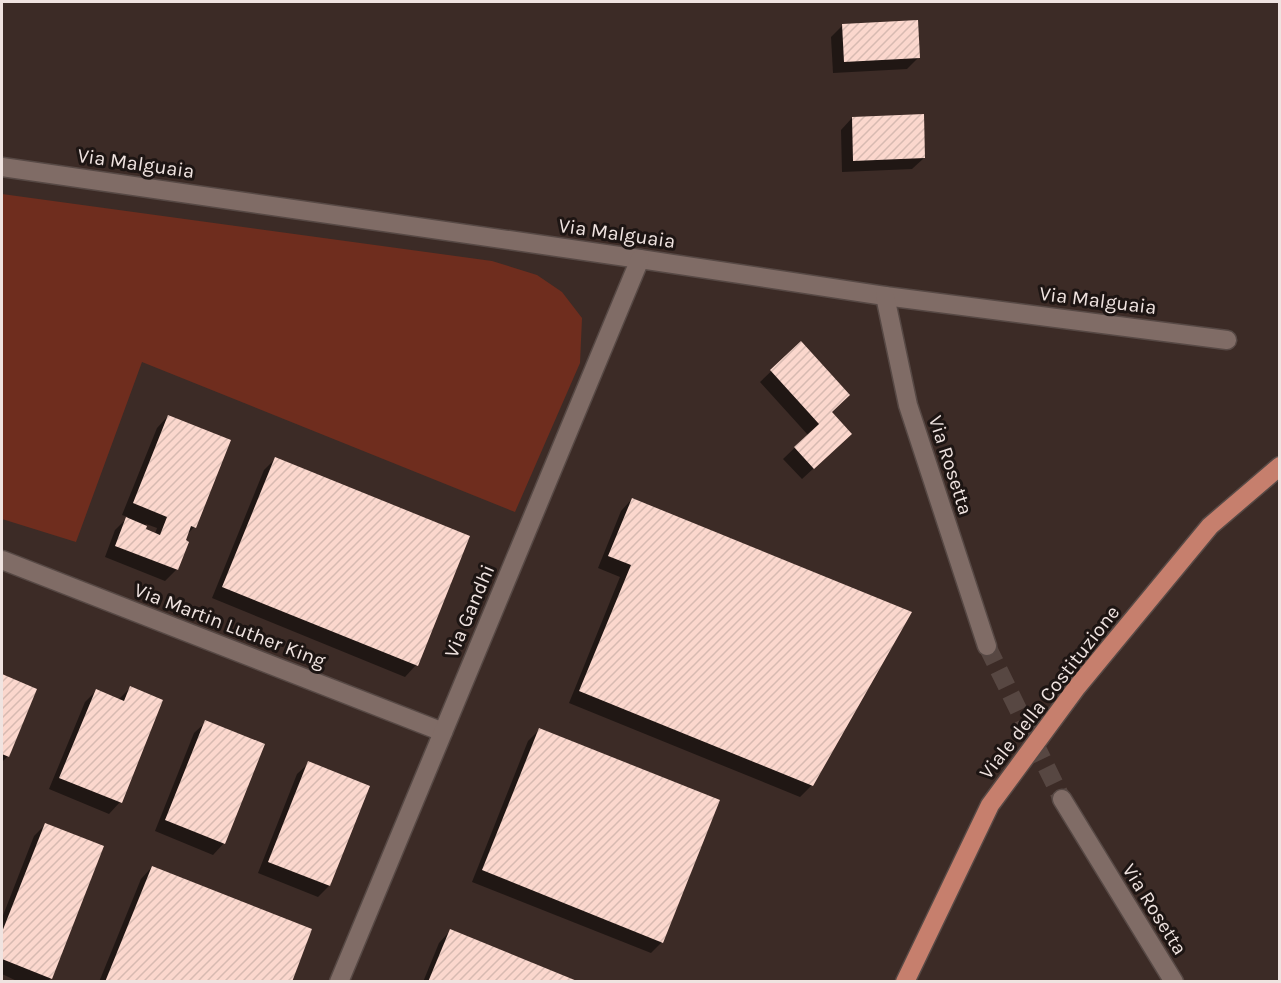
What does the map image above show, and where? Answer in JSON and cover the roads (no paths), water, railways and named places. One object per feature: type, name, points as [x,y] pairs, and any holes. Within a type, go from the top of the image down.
[{"type":"main road","name":"Viale della Costituzione","points":[[905,981],[990,805],[1077,687],[1210,526],[1280,466]]},
{"type":"street","name":"Via Malguaia","points":[[2,167],[885,296],[1227,340]]},
{"type":"street","name":"Via Gandhi","points":[[339,981],[640,259]]},
{"type":"street","name":"Via Rosetta","points":[[885,296],[908,405],[987,646]]},
{"type":"street","name":"Via Martin Luther King","points":[[2,560],[443,732]]},
{"type":"street","name":"Via Rosetta","points":[[1062,799],[1174,981]]},
{"type":"tunnel","points":[[987,646],[1062,799]]}]
